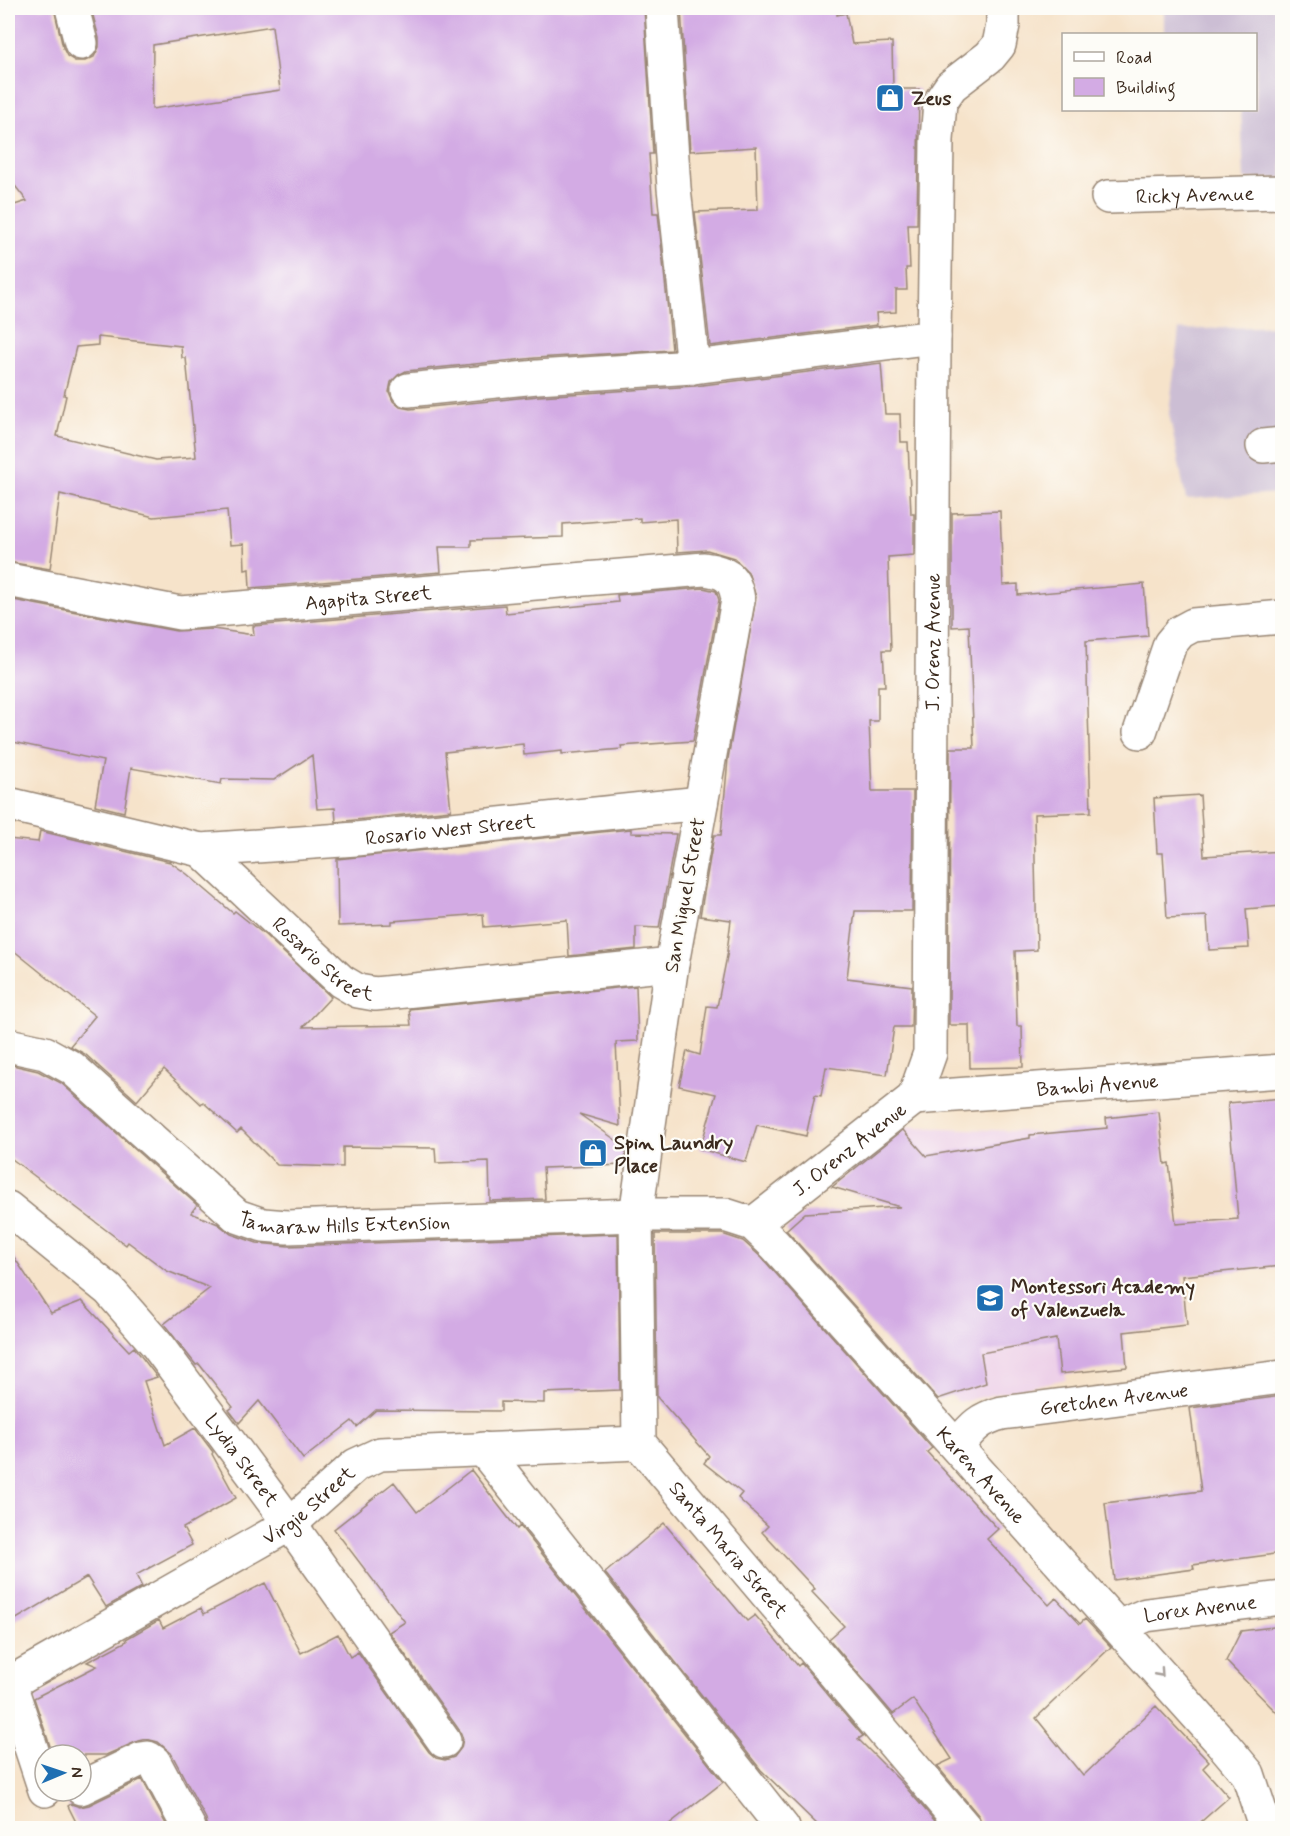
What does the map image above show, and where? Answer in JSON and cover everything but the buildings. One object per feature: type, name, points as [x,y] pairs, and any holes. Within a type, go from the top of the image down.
[{"type":"street","points":[[72,8],[81,43]]},
{"type":"street","points":[[662,8],[674,188],[693,367]]},
{"type":"street","name":"J. Orenz Avenue","points":[[753,1224],[914,1098],[930,1053],[937,140],[940,102],[951,86],[990,56],[999,45],[1003,25],[1003,8]]},
{"type":"street","name":"Ricky Avenue","points":[[1108,197],[1282,192]]},
{"type":"street","points":[[408,390],[537,377],[693,367],[934,337]]},
{"type":"street","name":"Agapita Street","points":[[8,580],[180,613],[704,569],[719,571],[731,578]]},
{"type":"street","name":"San Miguel Street","points":[[636,1215],[672,964],[738,600],[736,587],[731,578]]},
{"type":"street","points":[[1140,732],[1170,644],[1180,632],[1193,625],[1282,617]]},
{"type":"street","name":"Rosario West Street","points":[[201,850],[356,838],[701,803]]},
{"type":"street","name":"Rosario Street","points":[[8,804],[201,850],[341,981],[358,991],[375,994],[672,964]]},
{"type":"street","name":"Tamaraw Hills Extension","points":[[8,1045],[45,1053],[72,1068],[237,1216],[263,1225],[298,1227],[636,1215]]},
{"type":"street","name":"Bambi Avenue","points":[[914,1098],[1282,1071]]},
{"type":"street","name":"Lydia Street","points":[[8,1208],[109,1290],[157,1345],[290,1524],[444,1741]]},
{"type":"street","points":[[636,1215],[639,1443]]},
{"type":"street","name":"Karen Avenue","points":[[636,1215],[725,1215],[753,1224],[775,1245],[1248,1774],[1263,1820],[1263,1828]]},
{"type":"street","name":"Gretchen Avenue","points":[[957,1446],[975,1424],[995,1415],[1282,1377]]},
{"type":"street","name":"Virgie Street","points":[[9,1680],[290,1524],[356,1465],[380,1454],[639,1443]]},
{"type":"street","name":"Santa Maria Street","points":[[639,1443],[965,1828]]},
{"type":"street","points":[[483,1449],[783,1828]]},
{"type":"street","name":"Lorex Avenue","points":[[1121,1630],[1132,1621],[1146,1615],[1282,1598]]},
{"type":"street","points":[[9,1680],[33,1754]]},
{"type":"street","points":[[93,1782],[141,1759],[148,1758],[154,1762],[189,1828]]},
{"type":"shaded area","points":[[1164,8],[1282,8],[1282,178],[1244,179],[1241,111],[1257,111],[1257,33],[1164,33]]},
{"type":"shaded area","points":[[1282,326],[1282,493],[1186,499],[1169,413],[1179,330]]},
{"type":"shaded area","name":"Montessori Academy of Valenzuela","points":[[898,1126],[1036,1132],[1066,1379],[958,1402],[885,1334],[961,1262],[861,1155]]},
{"type":"place","name":"Zeus","points":[[890,98]]},
{"type":"place","name":"Spin Laundry Place","points":[[593,1153]]},
{"type":"place","name":"Montessori Academy of Valenzuela","points":[[990,1298]]}]
